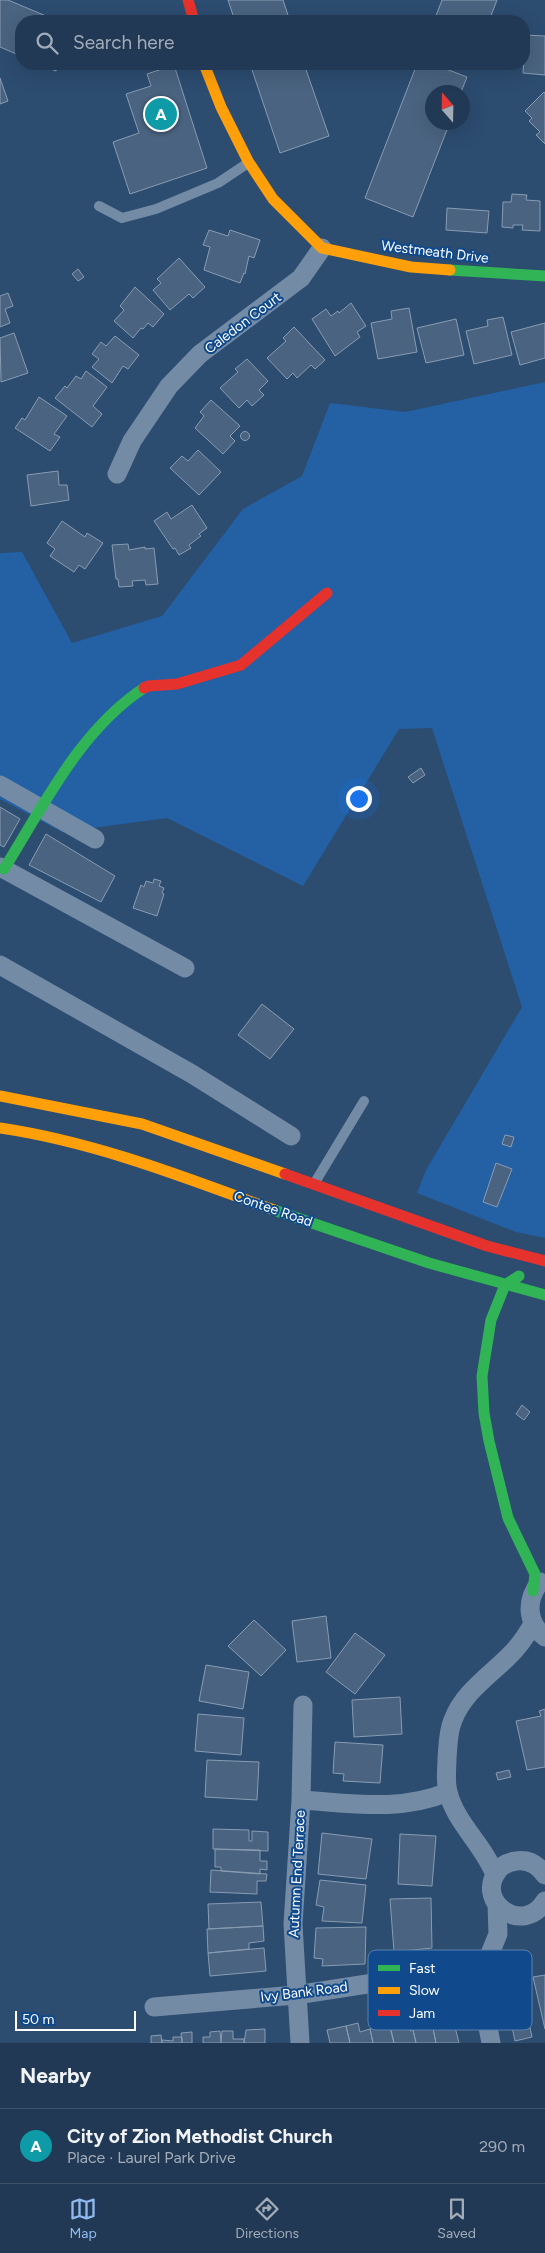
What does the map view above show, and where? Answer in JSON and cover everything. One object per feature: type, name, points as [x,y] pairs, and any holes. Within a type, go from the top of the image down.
[{"type":"street","points":[[188,0],[192,15]]},
{"type":"street","points":[[206,70],[221,107],[249,163],[273,199],[322,248]]},
{"type":"street","name":"Westmeath Drive","points":[[322,248],[410,267],[520,276],[545,276]]},
{"type":"street","name":"Caledon Court","points":[[117,474],[132,442],[169,386],[200,354],[301,278],[322,248]]},
{"type":"street","points":[[185,968],[2,868],[77,752],[128,699],[148,686],[177,684],[206,677],[241,665],[327,593]]},
{"type":"street","points":[[0,785],[95,839]]},
{"type":"street","points":[[0,965],[192,1074],[291,1136]]},
{"type":"street","points":[[0,1096],[142,1124],[487,1246],[544,1262]]},
{"type":"street","name":"Contee Road","points":[[0,1128],[37,1133],[141,1161],[444,1268],[545,1295]]},
{"type":"street","points":[[495,1875],[490,1861],[470,1834],[448,1792],[448,1745],[453,1719],[485,1676],[508,1658],[522,1642],[541,1632],[530,1612],[530,1601],[539,1584],[508,1518],[484,1413],[482,1376],[491,1320],[505,1285],[544,1262]]},
{"type":"street","name":"Autumn End Terrace","points":[[300,2043],[293,1924],[301,1800],[303,1705]]},
{"type":"street","points":[[301,1800],[389,1805],[427,1801],[448,1792]]},
{"type":"street","points":[[483,1851],[502,1860],[532,1862],[545,1875]]},
{"type":"street","points":[[498,1934],[497,1905],[492,1890],[495,1875],[500,1869],[514,1861]]},
{"type":"street","points":[[491,1950],[498,1934],[506,1925],[519,1917],[535,1912],[545,1902]]},
{"type":"street","points":[[497,1905],[510,1915],[519,1917]]},
{"type":"street","name":"Ivy Bank Road","points":[[154,2007],[296,1995],[368,1984]]},
{"type":"street","points":[[489,2030],[491,2043]]},
{"type":"lane","points":[[99,206],[122,218],[156,209],[218,183],[249,163]]},
{"type":"lane","points":[[314,1184],[364,1101]]},
{"type":"shaded area","points":[[545,382],[545,1238],[516,1232],[417,1193],[426,1170],[522,1007],[432,728],[399,729],[303,886],[167,818],[62,832],[0,799],[0,553],[22,552],[72,643],[162,616],[243,509],[302,476],[330,403],[405,412]]},
{"type":"building","points":[[0,0],[8,0],[44,15],[15,15],[15,53],[0,47]]},
{"type":"building","points":[[228,0],[283,0],[288,15],[233,15]]},
{"type":"building","points":[[442,0],[497,0],[491,15],[436,15]]},
{"type":"building","points":[[530,35],[545,36],[545,75],[523,73],[523,70],[530,70]]},
{"type":"building","points":[[159,70],[176,70],[207,168],[130,194],[113,142],[139,133],[126,94],[151,86],[147,74]]},
{"type":"building","points":[[252,70],[306,70],[329,136],[280,153]]},
{"type":"building","points":[[415,70],[449,70],[467,77],[464,85],[425,85],[425,130],[447,130],[413,217],[365,198]]},
{"type":"building","points":[[0,78],[8,101],[0,104]]},
{"type":"building","points":[[544,92],[545,144],[536,135],[540,132],[529,121],[532,118],[525,111]]},
{"type":"building","points":[[512,194],[527,195],[526,200],[540,201],[540,231],[522,230],[523,225],[513,225],[513,228],[502,227],[503,202],[511,202]]},
{"type":"building","points":[[447,208],[489,211],[487,233],[446,230]]},
{"type":"building","points":[[209,230],[228,236],[230,230],[260,240],[254,258],[249,256],[245,274],[240,283],[204,270],[210,247],[203,245]]},
{"type":"building","points":[[179,258],[205,287],[193,298],[189,294],[170,310],[153,290],[161,283],[157,279]]},
{"type":"building","points":[[78,269],[84,277],[78,281],[72,274]]},
{"type":"building","points":[[135,287],[164,314],[153,327],[148,323],[133,338],[114,321],[124,310],[120,306]]},
{"type":"building","points":[[8,293],[13,306],[5,309],[10,323],[0,327],[0,296]]},
{"type":"building","points":[[351,303],[366,326],[357,332],[360,337],[335,356],[312,319],[326,309],[331,316],[338,311],[339,313]]},
{"type":"building","points":[[409,308],[417,352],[378,359],[371,323],[392,319],[391,311]]},
{"type":"building","points":[[503,317],[512,355],[474,364],[466,331],[488,326],[487,320]]},
{"type":"building","points":[[456,319],[464,355],[426,363],[417,328]]},
{"type":"building","points":[[545,323],[545,358],[520,365],[511,332]]},
{"type":"building","points":[[294,327],[325,360],[315,369],[311,365],[297,378],[293,373],[287,379],[267,358],[286,341],[283,338]]},
{"type":"building","points":[[14,333],[28,373],[1,382],[0,338]]},
{"type":"building","points":[[115,336],[139,355],[128,369],[123,366],[112,383],[92,367],[99,359],[92,354],[101,342],[106,346]]},
{"type":"building","points":[[247,359],[268,381],[259,390],[264,395],[252,406],[247,400],[239,408],[220,388],[238,372],[235,369]]},
{"type":"building","points":[[86,371],[107,387],[93,406],[102,414],[92,427],[55,398],[65,386],[67,388],[76,376],[81,379]]},
{"type":"building","points":[[39,397],[67,416],[54,434],[60,437],[50,451],[15,428],[22,418],[25,420]]},
{"type":"building","points":[[211,400],[240,426],[230,436],[235,441],[223,454],[195,428],[204,416],[200,412]]},
{"type":"building","points":[[245,431],[250,436],[245,441],[240,436]]},
{"type":"building","points":[[198,450],[221,472],[199,495],[170,468],[182,456],[188,461]]},
{"type":"building","points":[[58,471],[59,485],[67,485],[69,500],[31,506],[27,475]]},
{"type":"building","points":[[192,505],[207,528],[199,534],[201,536],[189,545],[191,548],[179,555],[154,521],[167,512],[171,519]]},
{"type":"building","points":[[62,521],[85,537],[87,533],[103,543],[85,569],[79,565],[74,572],[50,556],[55,549],[47,543]]},
{"type":"building","points":[[128,544],[129,550],[145,547],[145,549],[154,548],[158,584],[146,585],[145,580],[132,581],[133,586],[119,587],[118,579],[116,579],[112,545]]},
{"type":"building","points":[[421,768],[425,775],[413,783],[408,777]]},
{"type":"building","points":[[0,807],[20,819],[4,847],[0,845]]},
{"type":"building","points":[[46,834],[115,876],[101,902],[29,865]]},
{"type":"building","points":[[154,879],[161,881],[159,886],[164,888],[157,916],[133,908],[141,885],[144,887],[146,881],[153,883]]},
{"type":"building","points":[[262,1004],[294,1029],[270,1059],[238,1035]]},
{"type":"building","points":[[505,1135],[514,1137],[511,1147],[502,1144]]},
{"type":"building","points":[[496,1163],[512,1169],[497,1207],[483,1202]]},
{"type":"building","points":[[522,1405],[530,1412],[524,1420],[516,1414]]},
{"type":"building","points":[[326,1616],[331,1658],[297,1662],[292,1621]]},
{"type":"building","points":[[254,1620],[286,1650],[261,1676],[228,1646]]},
{"type":"building","points":[[355,1633],[385,1655],[355,1694],[326,1672]]},
{"type":"building","points":[[206,1665],[249,1672],[243,1709],[199,1701]]},
{"type":"building","points":[[400,1697],[402,1734],[354,1737],[352,1700]]},
{"type":"building","points":[[545,1709],[545,1767],[527,1770],[516,1721],[541,1716],[539,1711]]},
{"type":"building","points":[[198,1714],[244,1718],[241,1755],[195,1751]]},
{"type":"building","points":[[335,1742],[383,1745],[380,1783],[343,1781],[344,1774],[333,1773]]},
{"type":"building","points":[[207,1760],[259,1762],[257,1800],[205,1797]]},
{"type":"building","points":[[509,1770],[511,1777],[498,1780],[496,1773]]},
{"type":"building","points":[[213,1829],[249,1830],[249,1841],[252,1841],[252,1831],[268,1832],[268,1851],[213,1849]]},
{"type":"building","points":[[322,1833],[372,1839],[366,1879],[318,1874]]},
{"type":"building","points":[[400,1834],[436,1836],[432,1886],[398,1884]]},
{"type":"building","points":[[215,1849],[260,1850],[260,1861],[267,1861],[267,1870],[260,1869],[260,1874],[221,1871],[221,1867],[215,1867]]},
{"type":"building","points":[[211,1870],[267,1874],[266,1881],[257,1881],[257,1894],[210,1892]]},
{"type":"building","points":[[320,1880],[366,1885],[362,1923],[322,1921],[324,1907],[316,1905]]},
{"type":"building","points":[[431,1898],[432,1948],[394,1950],[390,1899]]},
{"type":"building","points":[[261,1902],[263,1926],[209,1929],[208,1904]]},
{"type":"building","points":[[263,1926],[264,1941],[249,1943],[249,1949],[208,1953],[207,1929]]},
{"type":"building","points":[[366,1927],[365,1964],[322,1966],[323,1959],[314,1958],[316,1928]]},
{"type":"building","points":[[264,1948],[266,1971],[210,1976],[208,1953]]},
{"type":"building","points":[[545,1975],[545,2029],[533,1977]]},
{"type":"building","points":[[358,2023],[360,2032],[370,2030],[373,2043],[350,2043],[346,2026]]},
{"type":"building","points":[[346,2026],[350,2043],[330,2043],[327,2030]]},
{"type":"building","points":[[265,2029],[265,2043],[244,2043],[246,2030]]},
{"type":"building","points":[[370,2030],[391,2030],[394,2043],[373,2043]]},
{"type":"building","points":[[391,2030],[413,2030],[416,2043],[394,2043]]},
{"type":"building","points":[[413,2030],[433,2030],[436,2043],[416,2043]]},
{"type":"building","points":[[433,2030],[456,2030],[459,2043],[436,2043]]},
{"type":"building","points":[[513,2030],[531,2030],[532,2037],[515,2041]]},
{"type":"building","points":[[220,2031],[221,2043],[203,2043],[203,2037],[210,2037],[210,2032]]},
{"type":"building","points":[[222,2031],[233,2031],[233,2039],[244,2039],[244,2043],[221,2043]]},
{"type":"building","points":[[192,2032],[192,2043],[182,2043],[181,2033]]},
{"type":"building","points":[[161,2035],[162,2043],[151,2043],[151,2036]]},
{"type":"building","points":[[173,2037],[182,2037],[182,2043],[162,2043],[162,2040],[173,2041]]},
{"type":"traffic: fast","points":[[450,270],[545,276]]},
{"type":"traffic: fast","points":[[4,869],[49,795],[82,747],[121,705],[144,688]]},
{"type":"traffic: fast","points":[[274,1210],[429,1263],[545,1295]]},
{"type":"traffic: fast","points":[[519,1276],[505,1285],[491,1320],[482,1376],[484,1413],[489,1441],[508,1518],[535,1574],[533,1591]]},
{"type":"traffic: slow","points":[[206,70],[221,107],[248,161],[273,199],[322,248],[411,267],[450,270]]},
{"type":"traffic: slow","points":[[0,1096],[142,1124],[285,1174]]},
{"type":"traffic: slow","points":[[0,1128],[35,1134],[105,1151],[173,1173],[274,1210]]},
{"type":"traffic: jam","points":[[188,0],[192,15]]},
{"type":"traffic: jam","points":[[144,688],[148,686],[177,684],[241,665],[327,593]]},
{"type":"traffic: jam","points":[[285,1174],[487,1246],[545,1261]]},
{"type":"place","name":"City of Zion Methodist Church","points":[[161,114]]}]
